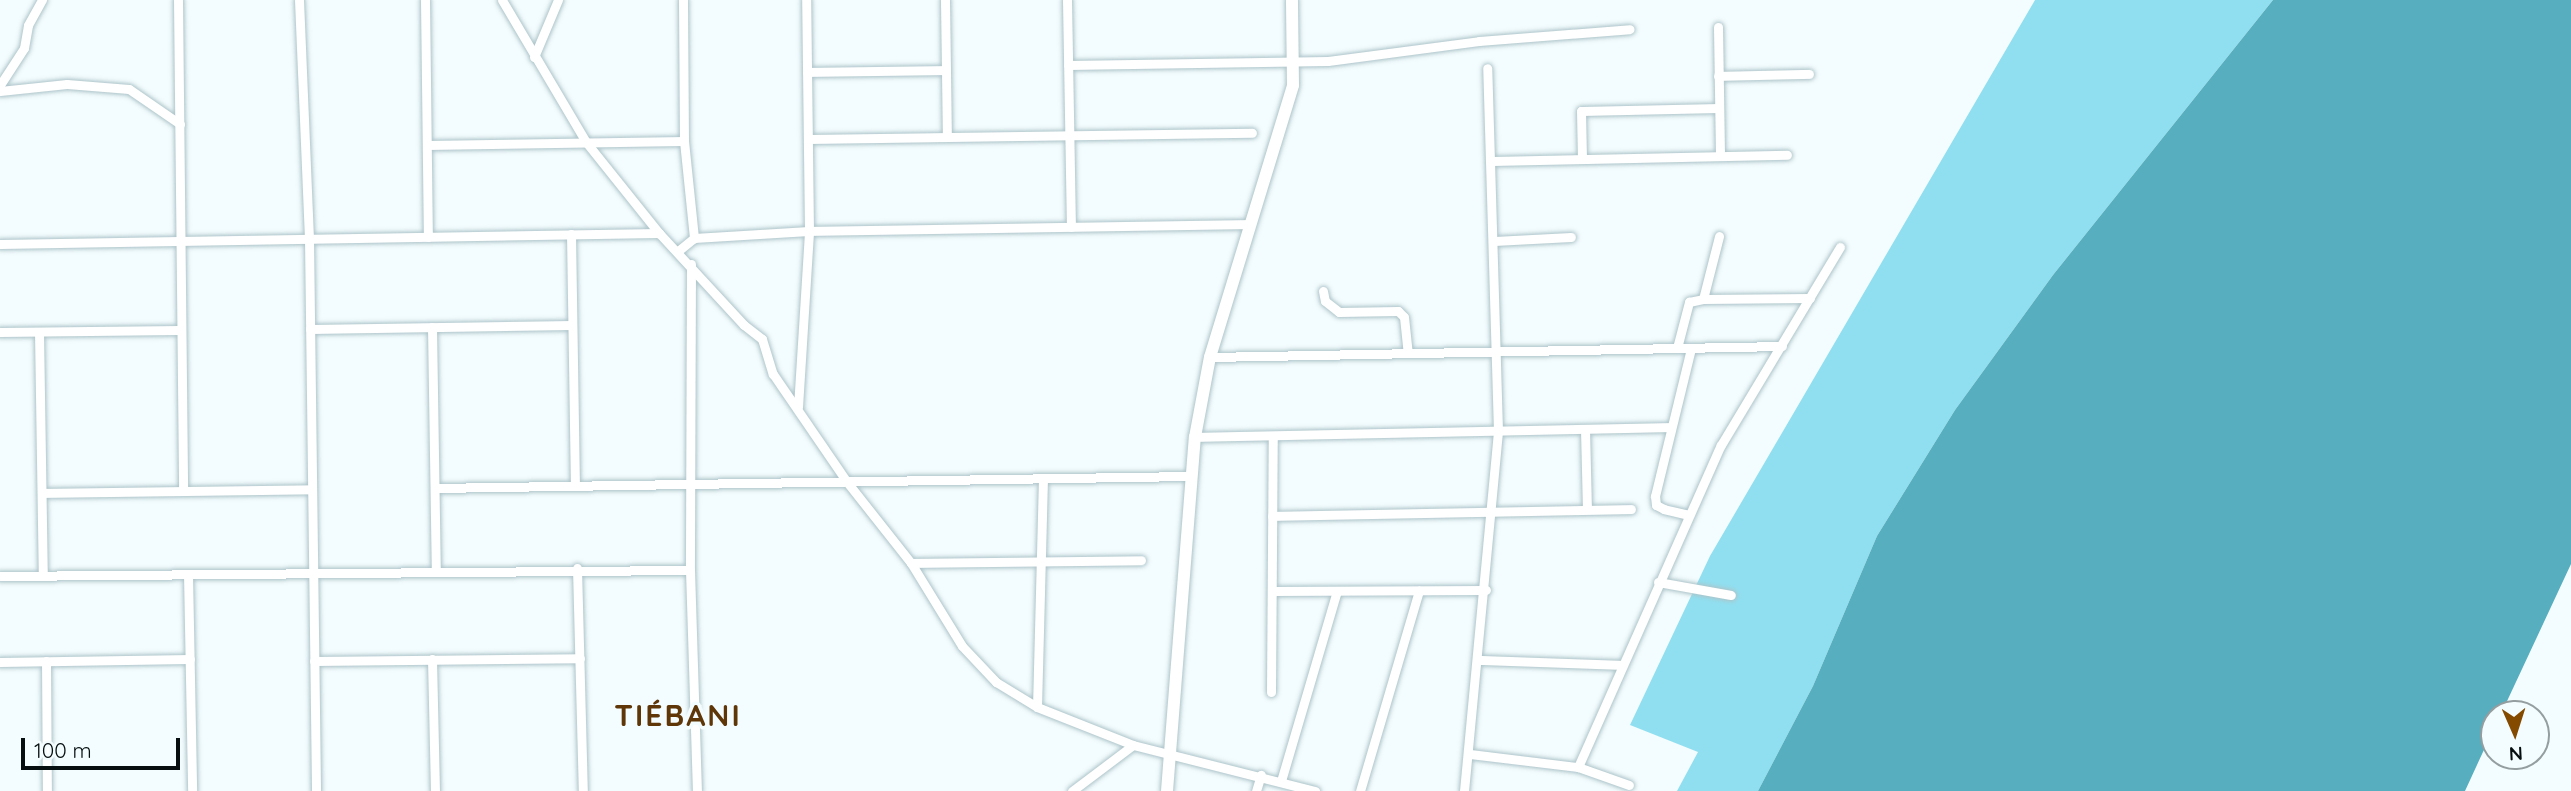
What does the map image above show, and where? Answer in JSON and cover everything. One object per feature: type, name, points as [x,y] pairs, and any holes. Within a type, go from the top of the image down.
[{"type":"main road","points":[[1167,791],[1173,757],[1190,476],[1195,437],[1210,357],[1248,224],[1288,107],[1296,62],[1292,0]]},
{"type":"street","points":[[0,85],[24,48],[28,25],[42,0]]},
{"type":"street","points":[[178,0],[183,491]]},
{"type":"street","points":[[299,0],[309,239],[316,791]]},
{"type":"street","points":[[425,0],[428,237]]},
{"type":"street","points":[[502,0],[586,142],[659,233],[691,264],[744,325],[762,339],[773,374],[847,482],[911,563],[962,646],[996,682],[1037,707],[1133,745],[1173,757],[1261,775],[1315,791]]},
{"type":"street","points":[[534,57],[558,0]]},
{"type":"street","points":[[682,0],[684,141],[694,238]]},
{"type":"street","points":[[797,407],[809,231],[806,0]]},
{"type":"street","points":[[945,0],[947,137]]},
{"type":"street","points":[[1067,0],[1070,227]]},
{"type":"street","points":[[1717,27],[1720,156]]},
{"type":"street","points":[[1068,65],[1296,62],[1630,29]]},
{"type":"street","points":[[1464,791],[1486,590],[1498,431],[1492,161],[1487,68]]},
{"type":"street","points":[[807,72],[946,70]]},
{"type":"street","points":[[1718,76],[1809,74]]},
{"type":"street","points":[[0,91],[66,84],[128,89],[180,124]]},
{"type":"street","points":[[1582,159],[1581,111],[1719,108]]},
{"type":"street","points":[[808,139],[1252,133]]},
{"type":"street","points":[[427,145],[684,141]]},
{"type":"street","points":[[1492,161],[1787,155]]},
{"type":"street","points":[[678,251],[694,238],[809,231],[1248,224]]},
{"type":"street","points":[[0,244],[659,233]]},
{"type":"street","points":[[571,234],[575,486]]},
{"type":"street","points":[[1703,299],[1719,236]]},
{"type":"street","points":[[1494,241],[1571,237]]},
{"type":"street","points":[[1578,766],[1620,665],[1721,445],[1783,346],[1840,247]]},
{"type":"street","points":[[691,264],[693,484],[690,570],[697,791]]},
{"type":"street","points":[[1323,291],[1325,301],[1339,312],[1398,311],[1404,317],[1408,353]]},
{"type":"street","points":[[1677,348],[1689,302],[1703,299],[1810,298]]},
{"type":"street","points":[[310,329],[572,325]]},
{"type":"street","points":[[432,327],[436,570]]},
{"type":"street","points":[[0,332],[180,330]]},
{"type":"street","points":[[39,332],[43,576]]},
{"type":"street","points":[[1210,357],[1783,346]]},
{"type":"street","points":[[1689,515],[1656,505],[1670,427],[1690,348]]},
{"type":"street","points":[[1195,437],[1670,427]]},
{"type":"street","points":[[1585,429],[1587,509]]},
{"type":"street","points":[[1271,692],[1273,436]]},
{"type":"street","points":[[435,488],[1190,476]]},
{"type":"street","points":[[1037,707],[1043,561],[1043,479]]},
{"type":"street","points":[[42,493],[312,489]]},
{"type":"street","points":[[1272,516],[1631,509]]},
{"type":"street","points":[[911,563],[1141,560]]},
{"type":"street","points":[[0,576],[577,568],[690,570]]},
{"type":"street","points":[[577,568],[583,791]]},
{"type":"street","points":[[188,573],[192,791]]},
{"type":"street","points":[[1658,582],[1731,595]]},
{"type":"street","points":[[1272,591],[1486,590]]},
{"type":"street","points":[[1281,781],[1337,591]]},
{"type":"street","points":[[1360,791],[1419,591]]},
{"type":"street","points":[[314,661],[580,658]]},
{"type":"street","points":[[0,662],[190,659]]},
{"type":"street","points":[[432,659],[435,791]]},
{"type":"street","points":[[1479,660],[1620,665]]},
{"type":"street","points":[[46,661],[47,791]]},
{"type":"street","points":[[1072,791],[1133,745]]},
{"type":"street","points":[[1470,754],[1578,766],[1629,785]]},
{"type":"street","points":[[1256,791],[1261,775]]},
{"type":"shaded area","points":[[2035,0],[2273,0],[2053,275],[1955,410],[1877,536],[1813,686],[1758,791],[1677,791],[1698,752],[1630,725],[1710,556]]},
{"type":"shaded area","points":[[2273,0],[2571,0],[2571,564],[2508,700],[2480,700],[2480,758],[2465,791],[1758,791],[1813,686],[1877,536],[1955,410],[2053,275]]},
{"type":"district","name":"TIÉBANI","points":[[678,715]]}]
